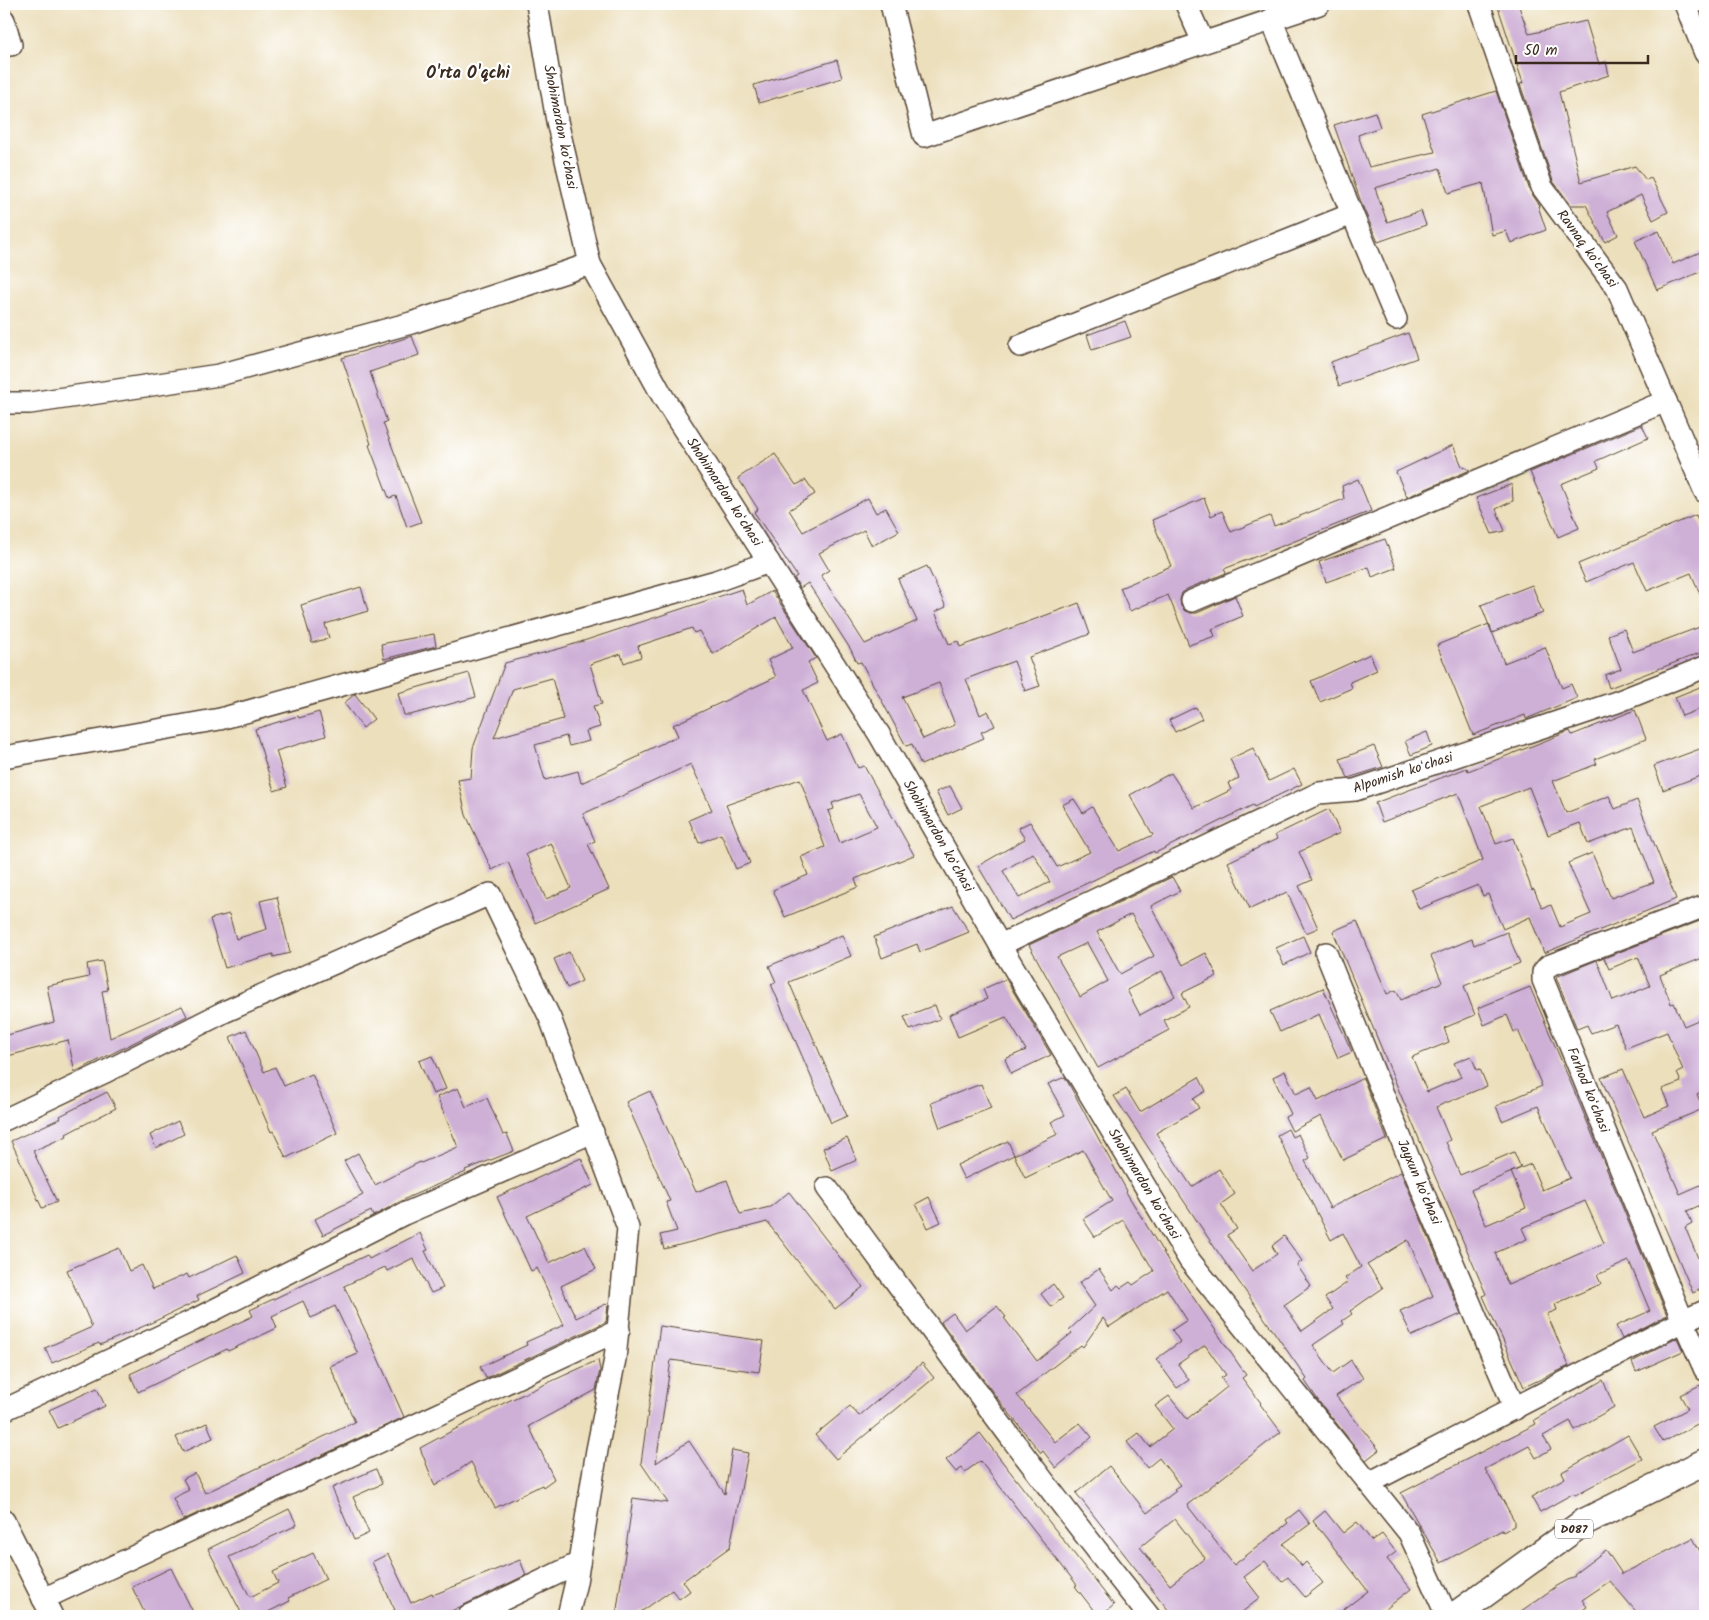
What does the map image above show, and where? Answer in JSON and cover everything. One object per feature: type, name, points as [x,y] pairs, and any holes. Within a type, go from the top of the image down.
[{"type":"main road","name":"D087","points":[[1454,1616],[1584,1522],[1705,1462]]},
{"type":"street","name":"Shohimardon koʻchasi","points":[[537,4],[557,122],[590,264],[663,397],[880,734],[1000,945],[1190,1261],[1409,1533],[1447,1616]]},
{"type":"street","points":[[892,4],[924,136],[1319,4]]},
{"type":"street","points":[[1186,4],[1203,42]]},
{"type":"street","name":"Ravnaq koʻchasi","points":[[1479,4],[1542,187],[1616,288],[1666,401],[1699,460],[1705,492]]},
{"type":"street","points":[[1685,4],[1705,53]]},
{"type":"street","points":[[4,20],[12,45]]},
{"type":"street","points":[[1271,20],[1396,319]]},
{"type":"street","points":[[1020,346],[1352,214]]},
{"type":"street","points":[[4,403],[30,404],[218,374],[410,322],[590,264]]},
{"type":"street","points":[[1192,600],[1666,401]]},
{"type":"street","points":[[4,757],[220,719],[716,581],[768,562]]},
{"type":"street","name":"Alpomish koʻchasi","points":[[1000,945],[1319,793],[1355,790],[1617,702],[1705,667]]},
{"type":"street","points":[[4,1120],[103,1074],[224,1012],[490,894],[550,1018],[628,1228],[615,1359],[568,1616]]},
{"type":"street","name":"Farhod koʻchasi","points":[[1705,906],[1548,966],[1543,972],[1543,980],[1683,1321],[1705,1370]]},
{"type":"street","name":"Jayxun koʻchasi","points":[[1326,953],[1412,1166],[1515,1409]]},
{"type":"street","points":[[4,1410],[194,1320],[404,1214],[593,1132]]},
{"type":"street","points":[[827,1188],[989,1409],[1100,1556],[1149,1616]]},
{"type":"street","points":[[1369,1483],[1705,1311]]},
{"type":"street","points":[[4,1521],[48,1607],[618,1330]]},
{"type":"street","points":[[469,1616],[579,1563]]},
{"type":"green space","points":[[1528,467],[1530,475],[1480,495]]},
{"type":"building","points":[[1497,4],[1518,4],[1529,34],[1586,21],[1599,64],[1606,62],[1609,75],[1559,92],[1581,182],[1635,166],[1646,180],[1651,178],[1668,212],[1653,220],[1641,195],[1607,212],[1618,235],[1605,242],[1586,205],[1571,205],[1553,181],[1520,84],[1523,83]]},
{"type":"building","points":[[837,60],[842,78],[759,103],[754,85]]},
{"type":"building","points":[[1496,91],[1530,191],[1540,206],[1538,206],[1546,230],[1511,243],[1506,231],[1492,235],[1483,183],[1448,193],[1440,168],[1375,188],[1387,222],[1421,211],[1426,225],[1378,242],[1362,205],[1334,125],[1375,112],[1380,127],[1358,135],[1369,167],[1435,152],[1422,114]]},
{"type":"building","points":[[1659,231],[1673,264],[1705,250],[1705,270],[1657,290],[1635,241]]},
{"type":"building","points":[[1125,321],[1131,337],[1092,350],[1087,335]]},
{"type":"building","points":[[1408,333],[1417,358],[1339,386],[1331,362]]},
{"type":"building","points":[[412,336],[419,355],[370,372],[387,422],[383,423],[421,522],[407,527],[396,496],[389,498],[369,445],[371,444],[342,358]]},
{"type":"building","points":[[1642,425],[1648,438],[1596,461],[1599,468],[1561,484],[1579,528],[1558,537],[1530,472]]},
{"type":"building","points":[[1453,445],[1462,466],[1470,470],[1407,497],[1396,472]]},
{"type":"building","points":[[775,454],[796,485],[806,480],[815,494],[789,510],[803,532],[868,498],[876,513],[886,508],[899,531],[872,546],[864,530],[819,553],[829,570],[821,575],[865,644],[917,621],[898,579],[927,566],[946,607],[935,612],[949,644],[958,641],[960,647],[1079,603],[1090,634],[1029,657],[1040,686],[1025,691],[1014,661],[966,679],[980,715],[988,711],[995,726],[981,732],[984,738],[921,765],[912,744],[906,746],[861,662],[857,663],[851,650],[808,583],[800,588],[794,578],[797,576],[754,512],[758,509],[738,478]],"holes":[[[939,683],[955,725],[923,739],[902,697]]]},
{"type":"building","points":[[1358,479],[1371,511],[1224,569],[1226,573],[1187,589],[1182,593],[1181,606],[1185,611],[1191,613],[1197,613],[1235,596],[1243,616],[1212,629],[1215,636],[1189,645],[1168,595],[1130,611],[1120,588],[1171,566],[1152,520],[1204,498],[1211,516],[1222,511],[1231,532],[1270,516],[1274,526],[1344,499],[1342,486]]},
{"type":"building","points":[[1512,484],[1513,501],[1496,509],[1505,531],[1492,534],[1476,498]]},
{"type":"building","points":[[1696,515],[1705,537],[1705,606],[1691,573],[1647,591],[1634,562],[1586,582],[1578,564]]},
{"type":"building","points":[[1385,539],[1396,568],[1372,577],[1369,567],[1326,582],[1319,562]]},
{"type":"building","points":[[1532,585],[1543,613],[1492,633],[1481,605]]},
{"type":"building","points":[[361,587],[368,611],[325,624],[329,638],[312,643],[301,605]]},
{"type":"building","points":[[742,589],[747,605],[772,591],[816,658],[808,662],[818,683],[803,690],[827,741],[842,734],[858,768],[864,766],[914,855],[855,879],[858,887],[785,917],[773,890],[808,875],[801,857],[825,847],[800,779],[726,805],[750,863],[736,869],[721,834],[699,843],[689,820],[712,810],[691,764],[583,814],[595,841],[588,844],[609,889],[535,923],[508,862],[492,870],[466,815],[458,780],[471,778],[473,748],[505,663],[562,648]],"holes":[[[776,617],[793,648],[768,660],[776,677],[673,725],[678,736],[581,783],[578,771],[545,780],[535,745],[566,736],[569,746],[589,741],[586,731],[600,727],[593,706],[602,704],[590,664],[621,654],[624,663],[641,657],[638,646],[692,628],[694,633],[699,631],[713,654]],[[552,678],[563,719],[494,738],[513,689]],[[859,794],[877,827],[840,843],[828,811],[834,809],[832,803]],[[551,843],[571,888],[546,899],[526,854]]]},
{"type":"building","points":[[1489,624],[1504,663],[1545,647],[1562,688],[1571,684],[1577,698],[1526,719],[1525,715],[1473,735],[1437,645]]},
{"type":"building","points":[[1705,625],[1705,651],[1609,688],[1605,675],[1621,669],[1608,635],[1624,629],[1633,652]]},
{"type":"building","points":[[434,634],[436,646],[384,659],[381,644]]},
{"type":"building","points":[[1370,654],[1377,670],[1350,682],[1352,688],[1320,702],[1311,681]]},
{"type":"building","points":[[469,673],[476,697],[404,715],[398,693]]},
{"type":"building","points":[[1705,685],[1705,707],[1682,716],[1675,697]]},
{"type":"building","points":[[355,694],[374,719],[363,728],[344,703]]},
{"type":"building","points":[[1196,707],[1202,719],[1175,732],[1169,720]]},
{"type":"building","points":[[1635,710],[1646,739],[1595,759],[1597,764],[1553,781],[1566,813],[1609,796],[1615,809],[1637,800],[1676,899],[1544,953],[1530,917],[1503,929],[1488,894],[1483,896],[1478,885],[1419,909],[1411,890],[1483,860],[1458,793],[1382,822],[1375,803],[1467,768],[1468,771],[1570,731],[1572,735]],"holes":[[[1529,787],[1548,835],[1580,823],[1588,844],[1633,827],[1654,882],[1611,898],[1592,853],[1568,863],[1591,914],[1560,927],[1551,905],[1542,908],[1534,889],[1532,890],[1513,838],[1496,844],[1481,806]]]},
{"type":"building","points":[[319,712],[326,736],[276,751],[287,787],[274,791],[255,729],[298,716],[299,718]]},
{"type":"building","points":[[1427,732],[1432,746],[1411,755],[1405,741]]},
{"type":"building","points":[[1374,746],[1383,767],[1348,778],[1340,759]]},
{"type":"building","points":[[1705,747],[1705,774],[1663,790],[1654,766]]},
{"type":"building","points":[[1253,748],[1269,781],[1294,769],[1302,784],[1254,807],[1253,805],[1155,853],[1154,851],[1010,920],[978,866],[1025,839],[1018,828],[1030,822],[1057,867],[1090,852],[1062,805],[1074,799],[1083,813],[1092,807],[1119,851],[1153,835],[1130,795],[1171,773],[1194,808],[1231,790],[1228,783],[1239,778],[1230,759]],"holes":[[[1033,853],[1050,882],[1019,898],[1003,871]]]},
{"type":"building","points":[[950,786],[962,808],[948,815],[936,792]]},
{"type":"building","points":[[1329,809],[1340,833],[1299,852],[1312,880],[1299,886],[1318,928],[1306,933],[1287,892],[1250,909],[1228,862],[1277,839],[1275,835]]},
{"type":"building","points":[[1172,877],[1180,891],[1151,906],[1183,965],[1206,953],[1217,976],[1182,993],[1189,1007],[1164,1020],[1169,1030],[1098,1068],[1029,945]],"holes":[[[1131,914],[1154,956],[1120,974],[1097,932]],[[1087,943],[1108,981],[1080,997],[1057,957]],[[1162,971],[1175,996],[1140,1015],[1127,990]]]},
{"type":"building","points":[[277,897],[290,953],[273,957],[273,954],[225,968],[210,919],[229,914],[236,939],[267,929],[260,901]]},
{"type":"building","points":[[953,906],[969,932],[920,952],[917,944],[882,958],[874,937]]},
{"type":"building","points":[[1705,919],[1705,957],[1660,975],[1671,1004],[1674,1003],[1684,1026],[1705,1017],[1705,1090],[1697,1094],[1703,1109],[1652,1130],[1680,1194],[1705,1183],[1705,1203],[1687,1211],[1692,1223],[1685,1227],[1705,1275],[1705,1287],[1693,1293],[1601,1078],[1623,1069],[1644,1117],[1669,1106],[1662,1089],[1681,1082],[1677,1073],[1683,1070],[1667,1032],[1626,1048],[1616,1024],[1591,1033],[1587,1025],[1577,1029],[1556,977],[1597,960],[1613,1001],[1650,986],[1638,957],[1609,969],[1604,958]]},
{"type":"building","points":[[1357,921],[1387,994],[1396,990],[1401,1000],[1442,982],[1431,956],[1472,939],[1474,945],[1507,932],[1520,963],[1464,986],[1475,1015],[1444,1028],[1449,1042],[1412,1057],[1427,1092],[1461,1077],[1454,1063],[1471,1056],[1477,1070],[1480,1069],[1487,1086],[1436,1107],[1450,1140],[1446,1142],[1460,1175],[1514,1152],[1521,1168],[1531,1164],[1542,1190],[1570,1178],[1538,1106],[1502,1121],[1496,1106],[1542,1086],[1518,1030],[1514,1032],[1507,1015],[1484,1025],[1478,1008],[1530,987],[1667,1315],[1622,1339],[1616,1326],[1650,1311],[1629,1261],[1597,1275],[1601,1284],[1555,1304],[1557,1310],[1547,1314],[1569,1366],[1524,1387],[1483,1296],[1486,1294],[1424,1151],[1333,931]],"holes":[[[1511,1172],[1526,1208],[1486,1225],[1471,1190]],[[1585,1201],[1604,1243],[1508,1285],[1495,1253],[1527,1239],[1522,1228]]]},
{"type":"building","points":[[842,935],[851,956],[789,982],[847,1116],[831,1123],[771,984],[776,982],[769,966]]},
{"type":"building","points":[[1303,936],[1310,952],[1284,965],[1276,948]]},
{"type":"building","points":[[569,952],[582,981],[567,988],[554,959]]},
{"type":"building","points":[[102,961],[108,990],[102,991],[110,1038],[182,1006],[187,1016],[75,1072],[68,1040],[4,1057],[4,1036],[54,1022],[47,986],[89,977],[87,964]]},
{"type":"building","points":[[1006,979],[1051,1055],[1011,1074],[1005,1059],[1026,1050],[1006,1017],[958,1037],[949,1015],[987,999],[983,989]]},
{"type":"building","points":[[1323,988],[1352,1052],[1338,1058],[1319,1014],[1280,1032],[1270,1011]]},
{"type":"building","points":[[935,1005],[940,1019],[910,1030],[904,1017]]},
{"type":"building","points":[[246,1030],[264,1072],[275,1067],[284,1086],[312,1074],[337,1133],[286,1158],[273,1131],[271,1132],[230,1037]]},
{"type":"building","points":[[432,1056],[446,1089],[433,1094],[419,1061]]},
{"type":"building","points":[[1285,1071],[1296,1094],[1311,1087],[1318,1101],[1363,1078],[1387,1139],[1343,1160],[1321,1116],[1292,1131],[1285,1117],[1291,1114],[1273,1077]]},
{"type":"building","points":[[1065,1077],[1126,1192],[1169,1262],[1246,1375],[1242,1378],[1281,1432],[1187,1505],[1234,1565],[1288,1523],[1286,1520],[1299,1510],[1310,1524],[1283,1544],[1302,1566],[1306,1562],[1323,1583],[1305,1597],[1288,1577],[1282,1582],[1265,1561],[1244,1577],[1260,1598],[1237,1616],[1173,1616],[1076,1493],[1109,1466],[1147,1513],[1176,1491],[1174,1489],[1180,1485],[1159,1458],[1147,1468],[1127,1442],[1139,1433],[1150,1447],[1173,1429],[1155,1406],[1169,1396],[1187,1419],[1227,1387],[1221,1378],[1226,1375],[1205,1345],[1178,1364],[1189,1380],[1177,1388],[1156,1359],[1180,1342],[1172,1330],[1187,1320],[1167,1289],[1109,1327],[1103,1318],[1083,1347],[1081,1345],[1017,1395],[1055,1442],[1080,1423],[1092,1437],[1056,1468],[1043,1451],[1041,1453],[994,1394],[941,1322],[953,1313],[965,1330],[997,1306],[1037,1361],[1072,1333],[1069,1330],[1095,1306],[1079,1283],[1099,1269],[1113,1290],[1118,1285],[1121,1288],[1130,1282],[1133,1285],[1154,1271],[1123,1220],[1095,1237],[1083,1219],[1112,1201],[1083,1150],[1025,1178],[1014,1155],[1058,1134],[1051,1122],[1065,1115],[1048,1084]],"holes":[[[1175,1519],[1205,1558],[1170,1585],[1140,1547]]]},
{"type":"building","points":[[1199,1077],[1206,1091],[1193,1099],[1199,1108],[1156,1133],[1192,1187],[1219,1169],[1235,1194],[1221,1204],[1237,1229],[1227,1235],[1252,1271],[1277,1254],[1272,1246],[1284,1236],[1302,1261],[1297,1265],[1311,1286],[1284,1305],[1302,1331],[1333,1309],[1325,1298],[1348,1282],[1345,1278],[1361,1267],[1343,1233],[1331,1240],[1277,1135],[1288,1129],[1292,1137],[1298,1134],[1310,1158],[1305,1161],[1330,1208],[1401,1172],[1461,1314],[1412,1336],[1400,1311],[1433,1296],[1408,1240],[1367,1265],[1383,1288],[1350,1311],[1352,1314],[1342,1321],[1344,1324],[1313,1345],[1333,1373],[1351,1360],[1363,1378],[1336,1396],[1379,1450],[1366,1460],[1320,1403],[1305,1381],[1307,1379],[1213,1245],[1114,1096],[1126,1089],[1140,1112]]},
{"type":"building","points":[[981,1084],[991,1108],[940,1128],[931,1103]]},
{"type":"building","points":[[458,1088],[466,1107],[487,1098],[503,1135],[507,1134],[514,1151],[465,1170],[466,1172],[409,1197],[373,1216],[371,1211],[323,1235],[315,1219],[363,1195],[344,1161],[358,1153],[375,1185],[420,1162],[458,1147],[437,1097]]},
{"type":"building","points":[[650,1091],[696,1192],[727,1180],[740,1214],[770,1207],[789,1192],[863,1287],[835,1309],[767,1222],[664,1249],[660,1235],[677,1231],[666,1202],[670,1201],[626,1102]]},
{"type":"building","points":[[107,1092],[116,1108],[66,1134],[67,1136],[33,1151],[57,1202],[42,1208],[11,1141],[61,1118],[60,1116]]},
{"type":"building","points":[[178,1121],[184,1134],[156,1148],[150,1135]]},
{"type":"building","points":[[847,1138],[857,1160],[832,1171],[823,1148]]},
{"type":"building","points":[[1008,1141],[1014,1155],[964,1179],[957,1165]]},
{"type":"building","points":[[581,1158],[593,1185],[527,1216],[549,1263],[585,1246],[596,1269],[561,1286],[576,1318],[606,1304],[608,1306],[606,1322],[486,1378],[480,1367],[527,1345],[526,1342],[564,1325],[537,1268],[531,1271],[497,1197]]},
{"type":"building","points":[[929,1197],[941,1222],[928,1228],[916,1204]]},
{"type":"building","points":[[420,1233],[428,1250],[425,1251],[443,1288],[431,1293],[413,1258],[387,1271],[385,1267],[344,1286],[404,1417],[183,1520],[173,1498],[189,1490],[183,1479],[195,1473],[205,1493],[355,1422],[330,1366],[358,1354],[335,1306],[311,1318],[303,1301],[272,1316],[277,1328],[228,1351],[227,1349],[138,1392],[130,1374],[253,1316],[250,1310],[367,1255],[369,1259]]},
{"type":"building","points":[[119,1248],[129,1271],[142,1265],[153,1289],[187,1274],[189,1278],[237,1255],[245,1273],[197,1296],[199,1300],[151,1323],[52,1363],[45,1348],[92,1327],[67,1270]]},
{"type":"building","points":[[1053,1284],[1063,1298],[1051,1307],[1041,1294]]},
{"type":"building","points":[[660,1326],[764,1341],[759,1372],[671,1360],[656,1463],[689,1441],[725,1494],[732,1450],[748,1453],[730,1547],[683,1581],[690,1591],[679,1599],[672,1590],[635,1616],[616,1616],[633,1498],[668,1503],[641,1463]]},
{"type":"building","points":[[1677,1338],[1683,1351],[1636,1372],[1632,1362]]},
{"type":"building","points":[[598,1360],[600,1370],[596,1390],[529,1426],[554,1479],[543,1487],[542,1485],[495,1508],[471,1462],[435,1486],[420,1448],[504,1403]]},
{"type":"building","points":[[922,1363],[934,1378],[836,1459],[815,1435],[850,1406],[859,1416]]},
{"type":"building","points":[[1603,1380],[1614,1407],[1575,1430],[1570,1421],[1543,1436],[1551,1449],[1536,1458],[1529,1446],[1485,1469],[1514,1520],[1514,1526],[1503,1532],[1502,1530],[1441,1563],[1401,1493],[1536,1424],[1534,1420]]},
{"type":"building","points":[[1700,1385],[1705,1399],[1705,1420],[1663,1442],[1654,1427],[1688,1409],[1680,1395]]},
{"type":"building","points":[[97,1388],[105,1406],[58,1428],[49,1410]]},
{"type":"building","points":[[207,1423],[213,1438],[183,1452],[176,1437]]},
{"type":"building","points":[[980,1433],[1114,1605],[1101,1616],[1098,1616],[1075,1586],[1077,1585],[980,1461],[965,1472],[962,1468],[956,1472],[946,1460]]},
{"type":"building","points":[[1628,1435],[1642,1459],[1540,1512],[1531,1497],[1565,1478],[1562,1472]]},
{"type":"building","points":[[376,1469],[382,1484],[353,1497],[369,1533],[354,1540],[332,1488]]},
{"type":"building","points":[[289,1509],[297,1525],[229,1557],[250,1597],[278,1583],[273,1572],[313,1553],[326,1579],[288,1598],[290,1601],[260,1616],[243,1616],[208,1549]]},
{"type":"building","points":[[1325,1511],[1343,1533],[1357,1522],[1372,1541],[1382,1534],[1396,1552],[1387,1559],[1411,1589],[1377,1616],[1335,1616],[1368,1591],[1313,1521]]},
{"type":"building","points":[[1693,1538],[1705,1561],[1705,1616],[1640,1616],[1610,1581],[1582,1600],[1587,1607],[1574,1616],[1514,1616],[1557,1586],[1575,1576],[1574,1574],[1606,1550],[1622,1574]]},
{"type":"building","points":[[388,1554],[411,1603],[432,1593],[433,1595],[520,1560],[526,1575],[441,1616],[382,1616],[395,1610],[372,1562]]},
{"type":"building","points":[[171,1568],[195,1616],[146,1616],[132,1587]]},
{"type":"district","name":"O'rta O'qchi","points":[[468,73]]}]
